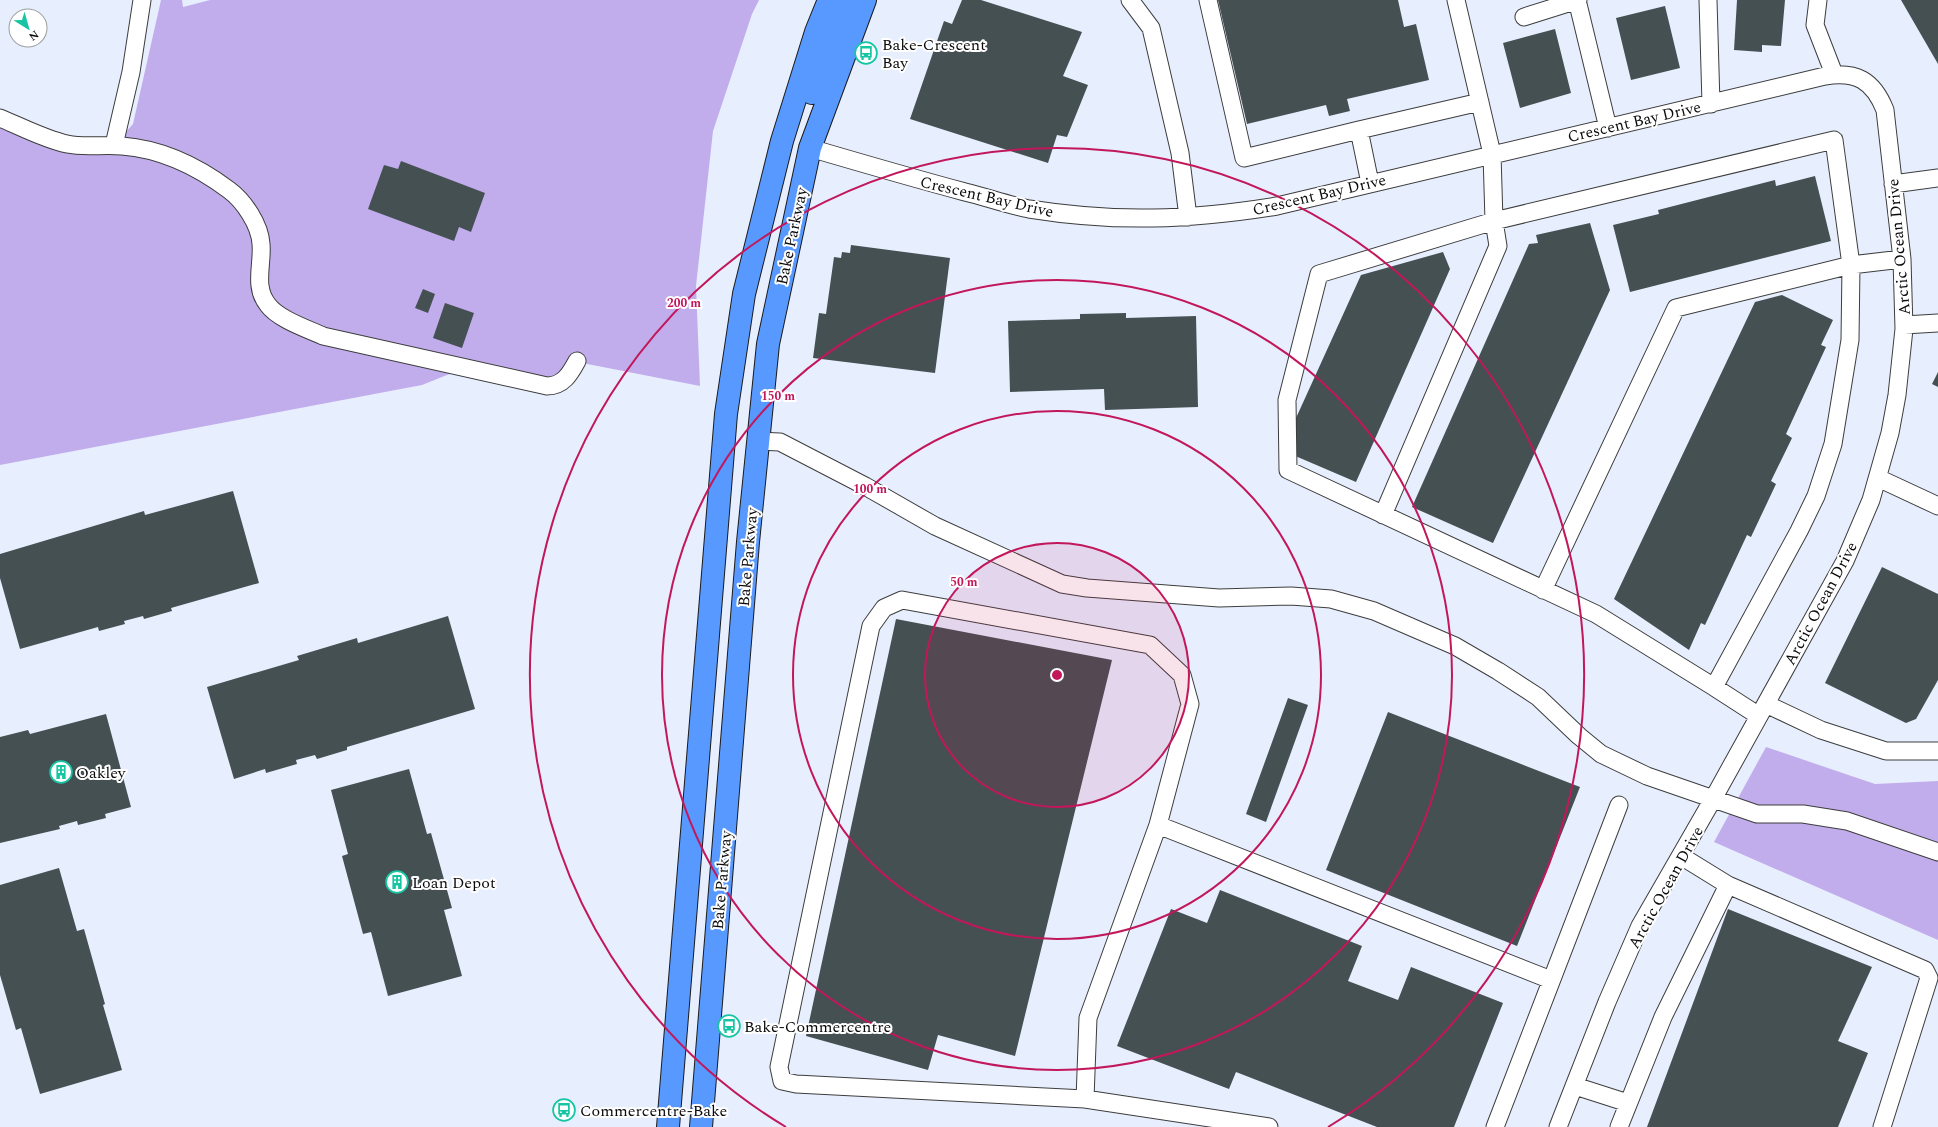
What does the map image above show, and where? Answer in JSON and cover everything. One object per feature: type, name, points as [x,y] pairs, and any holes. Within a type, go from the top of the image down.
[{"type":"main road","name":"Bake Parkway","points":[[668,1127],[726,414],[744,294],[761,225],[785,133],[816,32],[829,0]]},
{"type":"main road","points":[[810,148],[803,141],[809,102],[836,24],[847,0]]},
{"type":"main road","name":"Bake Parkway","points":[[701,1127],[748,542],[768,344],[810,148],[865,0]]},
{"type":"street","points":[[114,145],[131,72],[142,0]]},
{"type":"street","points":[[1130,0],[1151,28],[1180,153],[1188,217]]},
{"type":"street","points":[[1208,0],[1244,158],[1480,102]]},
{"type":"street","points":[[1383,516],[1498,246],[1494,221],[1492,154],[1456,0]]},
{"type":"street","points":[[1524,17],[1578,0],[1608,128]]},
{"type":"street","points":[[1708,0],[1711,104]]},
{"type":"street","points":[[1818,0],[1815,25],[1829,75]]},
{"type":"street","name":"Arctic Ocean Drive","points":[[1558,1127],[1607,1002],[1640,926],[1763,710],[1845,561],[1871,500],[1890,433],[1897,395],[1904,325],[1902,259],[1885,110],[1878,94],[1865,81],[1845,74],[1829,75]]},
{"type":"street","name":"Crescent Bay Drive","points":[[810,148],[909,177],[1027,208],[1079,216],[1131,219],[1188,217],[1277,206],[1829,75]]},
{"type":"street","points":[[0,118],[52,140],[68,144],[85,147],[114,145],[153,150],[184,161],[204,172],[231,191],[247,210],[257,228],[261,244],[259,267],[260,290],[268,306],[282,317],[323,336],[547,386],[555,386],[563,381],[577,362]]},
{"type":"street","points":[[1359,130],[1370,183]]},
{"type":"street","points":[[1714,687],[1799,531],[1816,496],[1832,444],[1850,340],[1851,266],[1834,140],[1494,221],[1319,274],[1287,400],[1288,470],[1383,516],[1596,614],[1714,687],[1763,710],[1886,751],[1938,751]]},
{"type":"street","points":[[1893,184],[1938,178]]},
{"type":"street","points":[[1543,590],[1676,308],[1851,266],[1902,259]]},
{"type":"street","points":[[1904,325],[1938,323]]},
{"type":"street","points":[[758,440],[780,442],[865,486],[935,526],[1062,584],[1087,588],[1219,598],[1291,596],[1331,599],[1374,611],[1455,646],[1498,671],[1538,697],[1579,736],[1601,754],[1647,776],[1757,814],[1803,814],[1847,821],[1938,852]]},
{"type":"street","points":[[1878,478],[1938,506]]},
{"type":"street","points":[[1085,1099],[1088,1018],[1158,825],[1190,704],[1182,675],[1150,645],[902,600],[884,608],[871,626],[779,1067],[782,1081],[796,1084],[1085,1099],[1269,1127]]},
{"type":"street","points":[[1495,1127],[1619,805]]},
{"type":"street","points":[[1158,825],[1551,980]]},
{"type":"street","points":[[1680,856],[1728,885],[1925,970],[1929,978],[1882,1127]]},
{"type":"street","points":[[1619,1127],[1663,1017],[1728,885]]},
{"type":"street","points":[[1575,1086],[1628,1103]]},
{"type":"shaded area","points":[[161,0],[182,0],[183,7],[210,0],[759,0],[752,14],[713,131],[696,286],[700,386],[577,362],[563,381],[467,367],[422,385],[0,465],[0,118],[52,140],[114,145],[133,124]]},
{"type":"shaded area","points":[[1766,747],[1875,784],[1938,781],[1938,940],[1714,842]]},
{"type":"building","points":[[962,0],[981,0],[1082,32],[1063,76],[1088,85],[1067,137],[1057,135],[1048,163],[910,119],[944,21],[952,24]]},
{"type":"building","points":[[1218,0],[1398,0],[1404,27],[1416,24],[1429,80],[1347,99],[1350,111],[1329,116],[1326,105],[1247,124]]},
{"type":"building","points":[[1737,0],[1785,0],[1781,46],[1762,45],[1762,52],[1734,50]]},
{"type":"building","points":[[1901,0],[1938,0],[1938,64]]},
{"type":"building","points":[[1665,6],[1680,68],[1631,80],[1616,18]]},
{"type":"building","points":[[1555,29],[1571,93],[1520,108],[1503,43]]},
{"type":"building","points":[[401,161],[485,193],[471,232],[459,227],[454,241],[368,209],[384,165],[398,169]]},
{"type":"building","points":[[1815,176],[1831,241],[1630,292],[1613,225],[1659,214],[1658,210],[1775,180],[1776,186]]},
{"type":"building","points":[[1590,223],[1610,290],[1493,543],[1412,507],[1529,244],[1538,243],[1536,235]]},
{"type":"building","points":[[851,245],[950,258],[935,373],[813,358],[819,313],[826,314],[834,257],[841,258],[842,252],[850,253]]},
{"type":"building","points":[[1443,252],[1450,269],[1356,482],[1293,455],[1296,418],[1361,275]]},
{"type":"building","points":[[423,289],[435,294],[428,313],[415,308]]},
{"type":"building","points":[[1782,295],[1833,320],[1821,345],[1826,347],[1786,434],[1792,438],[1771,481],[1776,484],[1751,537],[1747,535],[1705,625],[1701,623],[1689,650],[1614,599],[1755,302]]},
{"type":"building","points":[[445,303],[474,313],[462,348],[433,338]]},
{"type":"building","points":[[1126,313],[1126,318],[1196,316],[1198,407],[1105,410],[1104,389],[1010,392],[1008,321],[1080,319],[1080,314]]},
{"type":"building","points":[[1938,372],[1938,387],[1932,384]]},
{"type":"building","points":[[233,491],[259,583],[171,608],[172,611],[144,619],[143,616],[124,621],[125,624],[99,631],[98,627],[20,649],[0,578],[0,554],[144,511],[145,515]]},
{"type":"building","points":[[1882,567],[1938,594],[1938,680],[1916,719],[1906,723],[1825,683]]},
{"type":"building","points":[[448,616],[475,709],[347,747],[347,750],[317,759],[315,755],[296,760],[297,764],[266,773],[265,769],[234,779],[207,687],[299,660],[297,656],[357,638],[358,643]]},
{"type":"building","points":[[896,619],[1112,660],[1015,1056],[938,1035],[928,1070],[806,1036]]},
{"type":"building","points":[[1288,698],[1308,705],[1266,822],[1246,814]]},
{"type":"building","points":[[1388,712],[1580,787],[1517,946],[1326,870]]},
{"type":"building","name":"Oakley","points":[[106,714],[131,807],[105,814],[106,818],[78,825],[77,821],[59,826],[60,829],[0,843],[0,737],[28,730],[30,734]]},
{"type":"building","name":"Loan Depot","points":[[409,769],[427,834],[431,833],[452,908],[444,910],[462,976],[388,996],[371,932],[363,934],[342,856],[348,854],[331,790]]},
{"type":"building","points":[[59,868],[77,931],[84,929],[105,1004],[103,1005],[122,1070],[40,1094],[21,1028],[16,1030],[0,975],[0,885]]},
{"type":"building","points":[[1220,890],[1362,946],[1348,981],[1398,1000],[1411,967],[1503,1003],[1454,1127],[1377,1127],[1236,1072],[1229,1089],[1117,1046],[1171,909],[1207,923]]},
{"type":"building","points":[[1728,909],[1872,967],[1838,1041],[1868,1053],[1838,1127],[1647,1127]]},
{"type":"place","name":"Bake-Crescent Bay","points":[[866,53]]},
{"type":"place","name":"Oakley","points":[[61,772]]},
{"type":"place","name":"Loan Depot","points":[[397,882]]},
{"type":"place","name":"Bake-Commercentre","points":[[729,1026]]},
{"type":"place","name":"Commercentre-Bake","points":[[564,1110]]}]
